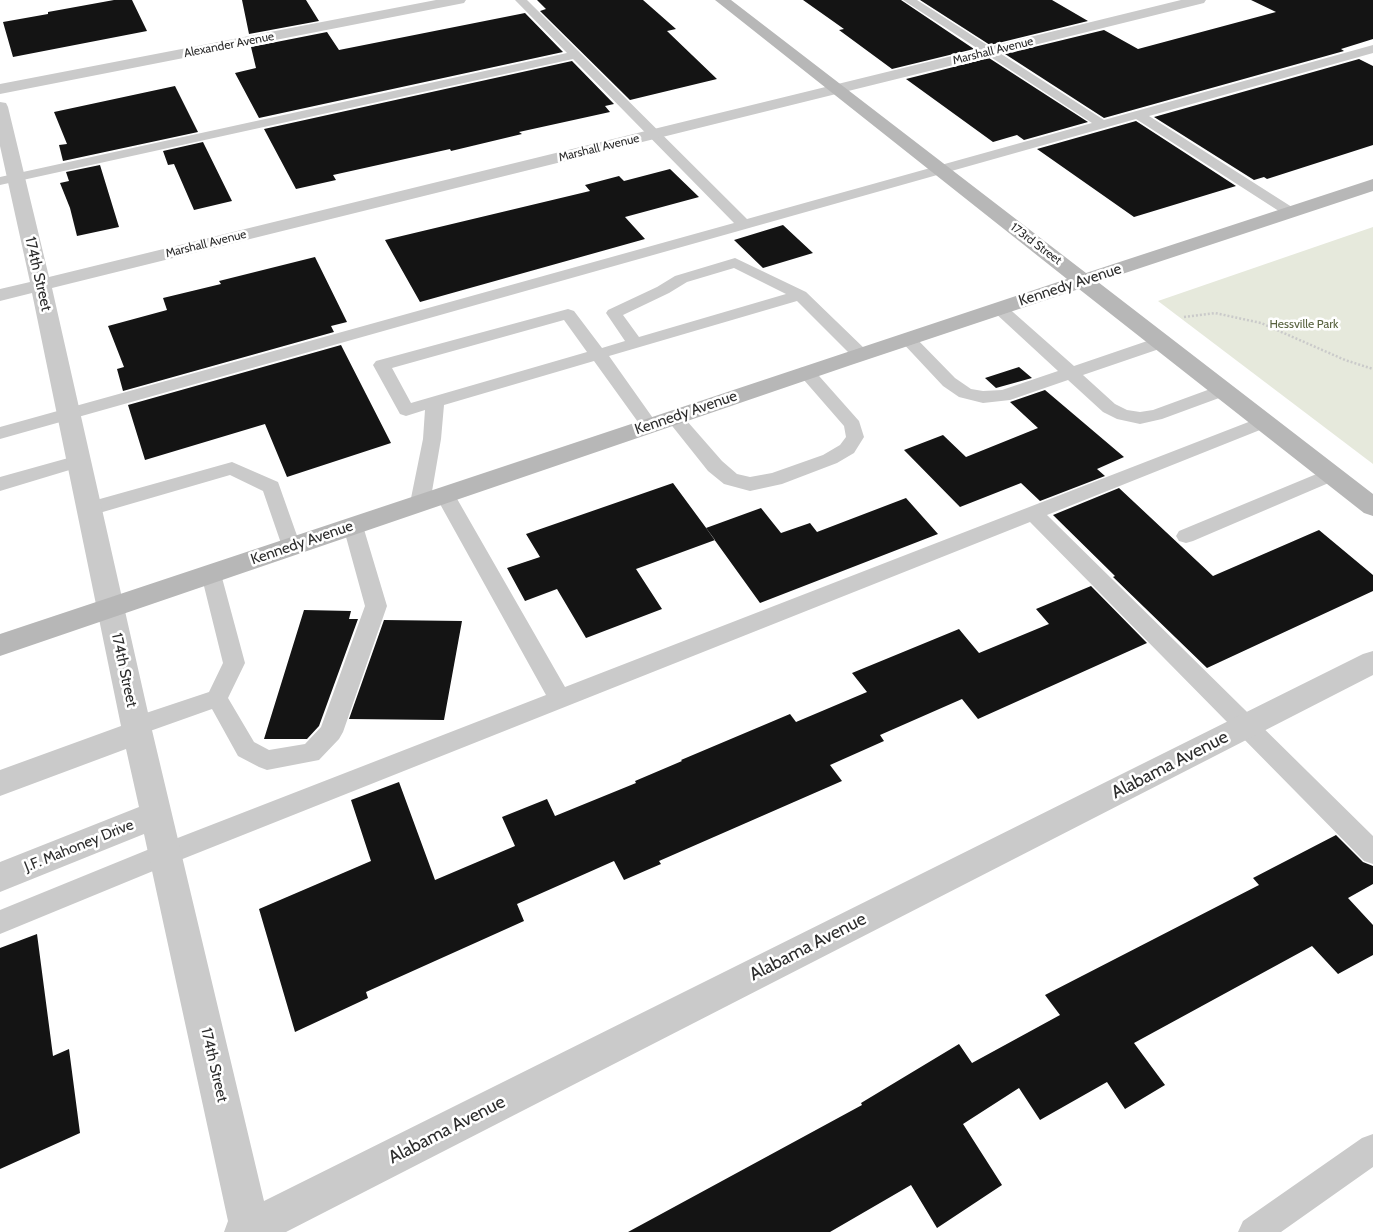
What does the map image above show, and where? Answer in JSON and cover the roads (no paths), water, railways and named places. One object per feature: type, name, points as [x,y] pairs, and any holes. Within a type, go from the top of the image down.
[{"type":"main road","name":"173rd Street","points":[[722,0],[1373,507]]},
{"type":"main road","name":"Kennedy Avenue","points":[[0,645],[806,372],[1373,185]]},
{"type":"street","name":"Alexander Avenue","points":[[0,89],[459,0]]},
{"type":"street","name":"Marshall Avenue","points":[[0,295],[1199,0]]},
{"type":"street","name":"174th Street","points":[[0,107],[8,179],[40,285],[70,414],[89,509],[248,1231]]},
{"type":"street","name":"Alabama Avenue","points":[[248,1231],[1373,662]]},
{"type":"street","points":[[0,783],[137,729]]},
{"type":"street","name":"J.F. Mahoney Drive","points":[[0,877],[157,814]]},
{"type":"lane","points":[[521,0],[744,226]]},
{"type":"lane","points":[[909,0],[1103,125]]},
{"type":"lane","points":[[0,433],[1373,49]]},
{"type":"lane","points":[[8,179],[576,55]]},
{"type":"lane","points":[[1138,115],[1290,212]]},
{"type":"lane","points":[[635,344],[614,313],[663,290],[681,279],[735,263],[800,295],[860,354]]},
{"type":"lane","points":[[649,425],[598,354],[568,314],[382,365],[406,410],[598,354],[635,344],[800,295]]},
{"type":"lane","points":[[999,308],[1109,408],[1123,415],[1140,418],[1156,415],[1224,390]]},
{"type":"lane","points":[[907,339],[950,382],[965,393],[983,397],[1004,396],[1162,342]]},
{"type":"lane","points":[[674,417],[715,466],[731,479],[750,484],[775,479],[830,459],[848,449],[855,437],[853,424],[806,372]]},
{"type":"lane","points":[[420,503],[432,439],[435,402]]},
{"type":"lane","points":[[0,922],[166,854],[1264,422]]},
{"type":"lane","points":[[0,484],[79,461]]},
{"type":"lane","points":[[89,509],[232,468],[271,487],[291,547]]},
{"type":"lane","points":[[1186,536],[1331,474]]},
{"type":"lane","points":[[445,495],[560,699]]},
{"type":"lane","points":[[1033,512],[1373,853]]},
{"type":"lane","points":[[217,698],[246,749],[267,760],[312,754],[331,732],[376,606],[353,526]]},
{"type":"lane","points":[[137,729],[217,698],[234,663],[211,574]]},
{"type":"lane","points":[[1254,1232],[1373,1149]]},
{"type":"park label","name":"Hessville Park","points":[[1304,324]]}]
